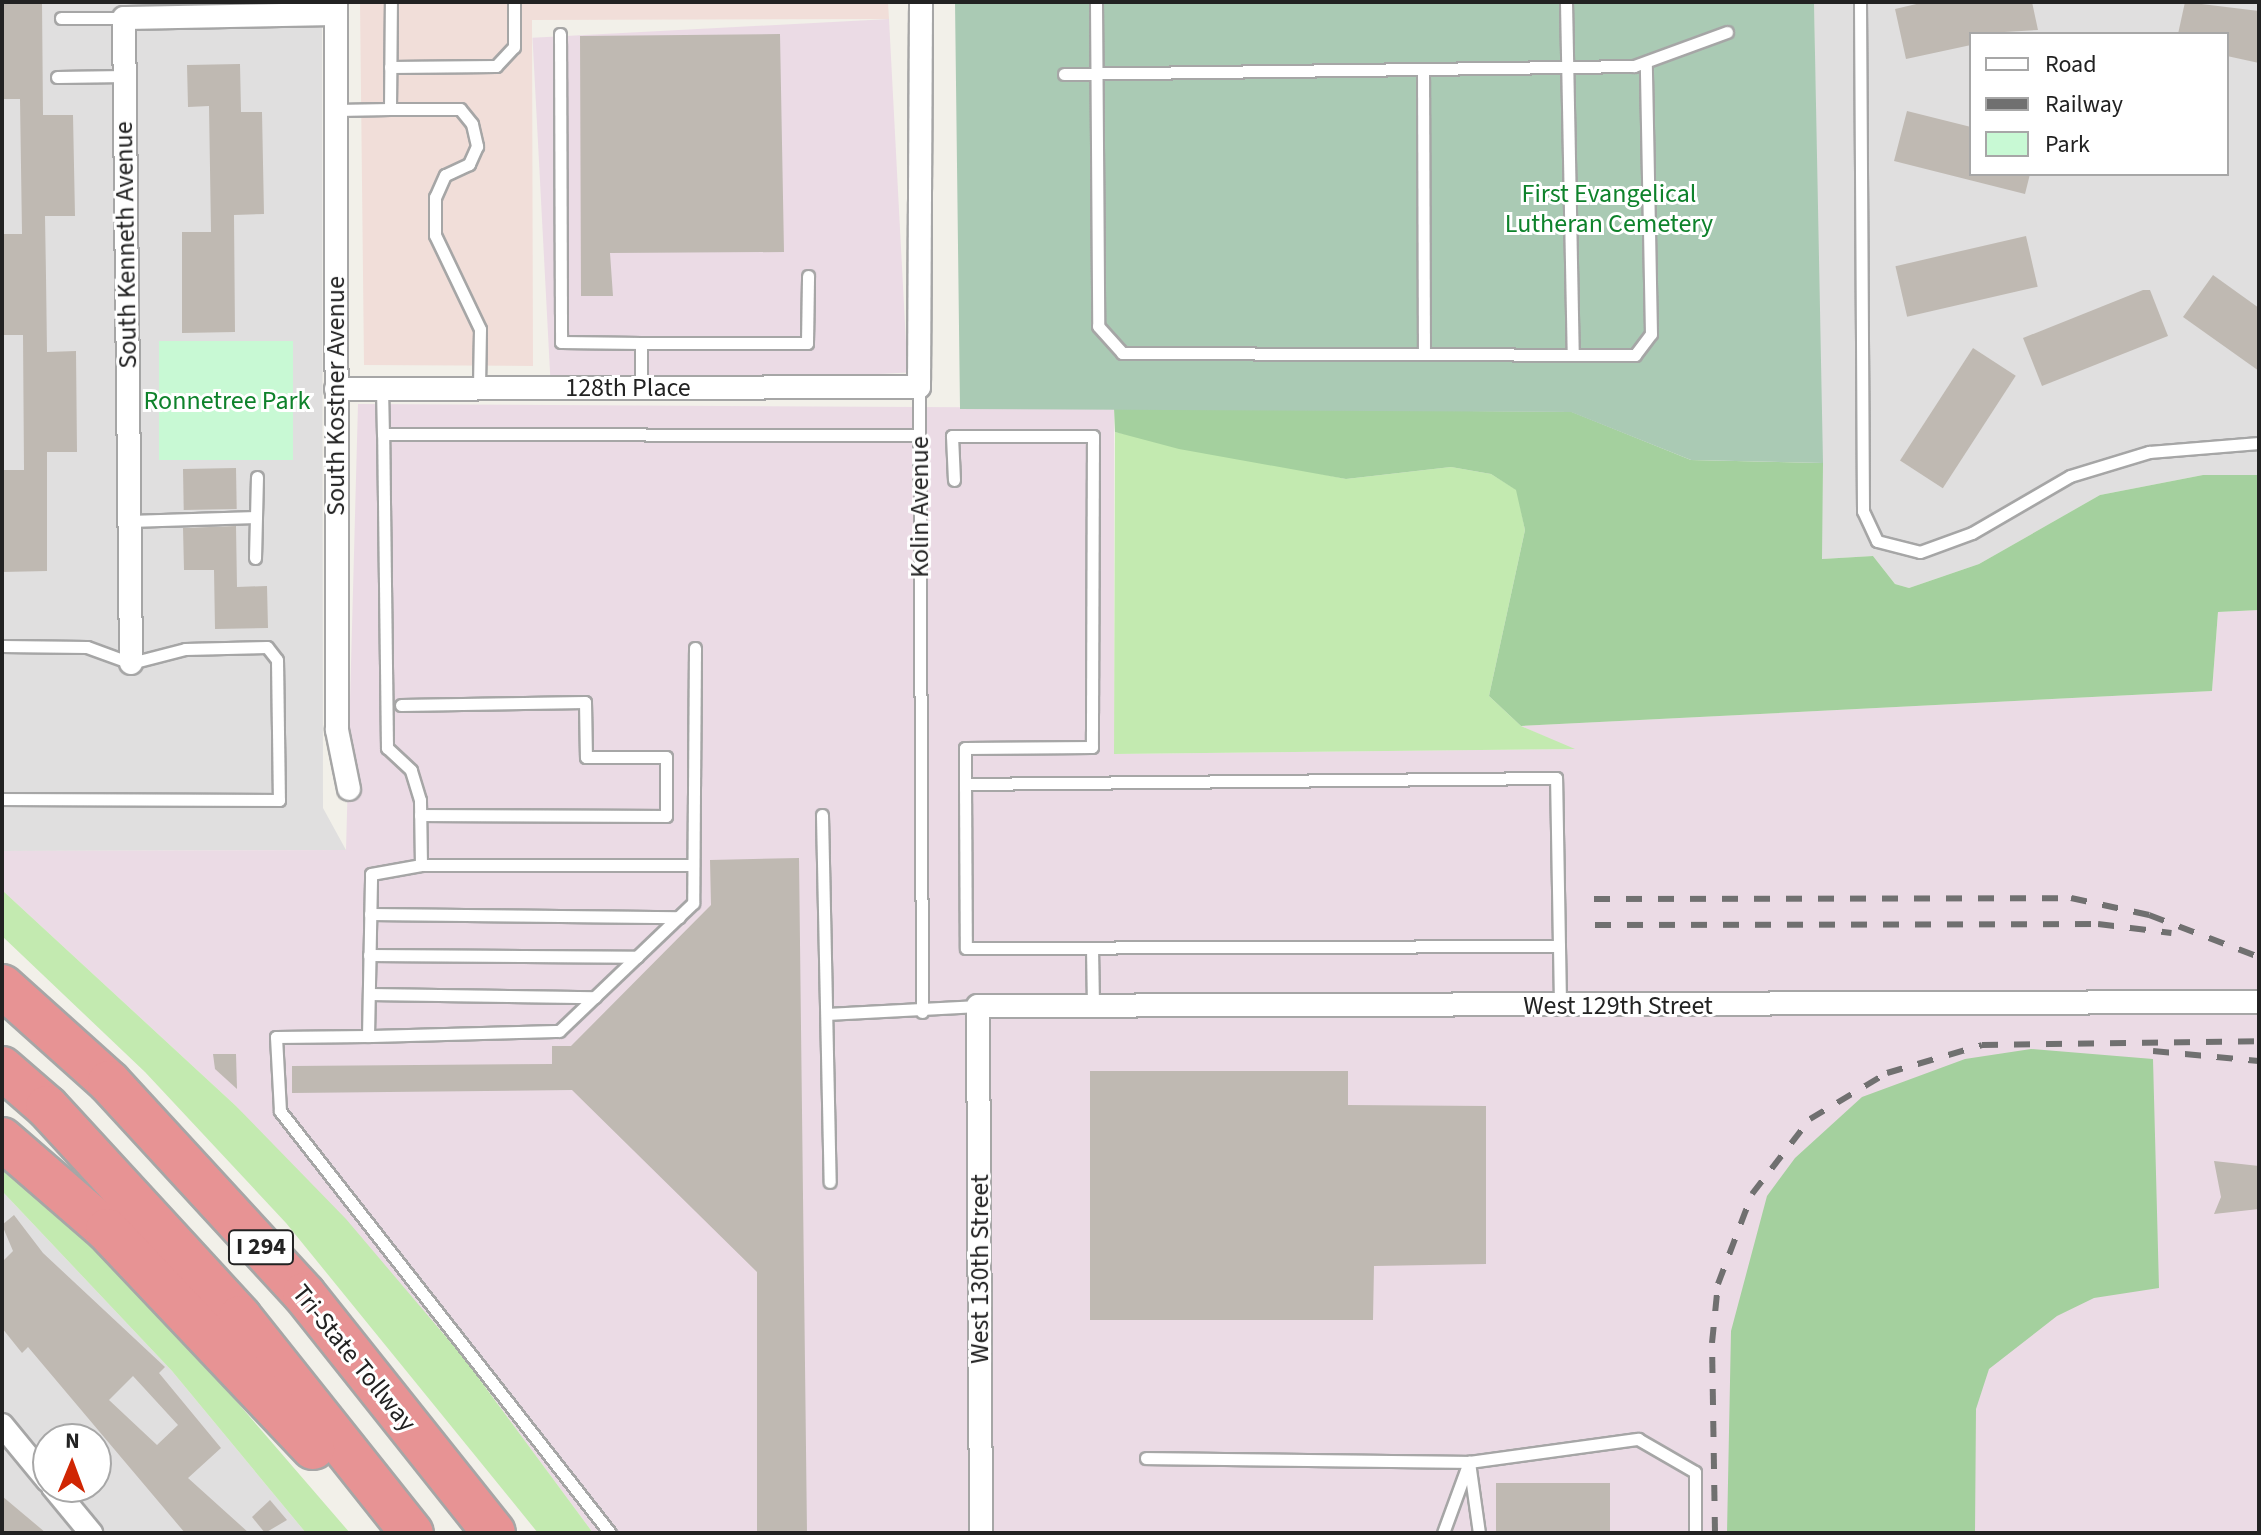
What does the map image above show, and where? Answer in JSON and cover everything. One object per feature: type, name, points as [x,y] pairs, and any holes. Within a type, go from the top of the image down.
[{"type":"highway","name":"Tri-State Tollway","points":[[2,986],[109,1082],[304,1294],[494,1533]]},
{"type":"highway","name":"I 294","points":[[2,1068],[47,1107],[240,1317],[412,1533]]},
{"type":"highway","points":[[2,1139],[107,1230],[393,1533]]},
{"type":"street","name":"Kolin Avenue","points":[[919,387],[921,2]]},
{"type":"street","points":[[124,18],[160,8],[336,8]]},
{"type":"street","name":"South Kostner Avenue","points":[[336,8],[337,730],[349,789]]},
{"type":"street","name":"South Kenneth Avenue","points":[[124,18],[131,663]]},
{"type":"street","name":"128th Place","points":[[336,389],[919,387]]},
{"type":"street","name":"West 129th Street","points":[[978,1006],[2259,1002]]},
{"type":"street","name":"West 130th Street","points":[[978,1006],[981,1533]]},
{"type":"street","points":[[2,1425],[32,1462]]},
{"type":"street","points":[[66,1503],[91,1533]]},
{"type":"lane","points":[[390,109],[391,2]]},
{"type":"lane","points":[[390,67],[496,66],[514,47],[514,2]]},
{"type":"lane","points":[[1096,2],[1098,326],[1112,349],[1573,353],[1627,357],[1651,334],[1646,65]]},
{"type":"lane","points":[[1566,2],[1573,353]]},
{"type":"lane","points":[[1860,2],[1863,511],[1877,541],[1920,552],[1972,533],[2070,476],[2149,452],[2259,443]]},
{"type":"lane","points":[[61,18],[124,18]]},
{"type":"lane","points":[[1064,74],[1646,65],[1727,32]]},
{"type":"lane","points":[[560,34],[561,342],[807,343],[808,276]]},
{"type":"lane","points":[[1423,70],[1424,353]]},
{"type":"lane","points":[[57,77],[125,76]]},
{"type":"lane","points":[[336,110],[460,109],[472,124],[477,146],[469,164],[445,175],[435,197],[435,235],[480,329],[479,388]]},
{"type":"lane","points":[[641,343],[641,387]]},
{"type":"lane","name":"Kolin Avenue","points":[[919,387],[922,1012]]},
{"type":"lane","points":[[382,388],[387,748],[411,770],[420,815],[421,865]]},
{"type":"lane","points":[[383,434],[919,435]]},
{"type":"lane","points":[[954,480],[952,436],[1093,436],[1092,747],[965,748],[966,948],[1559,946]]},
{"type":"lane","points":[[255,558],[257,477]]},
{"type":"lane","points":[[129,521],[256,517]]},
{"type":"lane","points":[[2,646],[87,647],[131,663],[185,649],[275,652],[279,800],[2,799]]},
{"type":"lane","points":[[610,1533],[280,1111],[276,1037],[559,1031],[693,903],[695,648]]},
{"type":"lane","points":[[401,705],[585,702],[586,757],[666,757],[666,816],[420,815]]},
{"type":"lane","points":[[965,784],[1556,778],[1560,1006]]},
{"type":"lane","points":[[822,815],[830,1182]]},
{"type":"lane","points":[[368,1036],[371,874],[421,865],[693,865]]},
{"type":"lane","points":[[370,914],[679,917]]},
{"type":"lane","points":[[1092,948],[1093,1008]]},
{"type":"lane","points":[[369,955],[637,957]]},
{"type":"lane","points":[[369,994],[595,997]]},
{"type":"lane","points":[[827,1014],[922,1012],[978,1006]]},
{"type":"lane","points":[[1146,1458],[1469,1462],[1638,1439],[1695,1472],[1695,1533]]},
{"type":"lane","points":[[1443,1533],[1469,1462]]},
{"type":"lane","points":[[1469,1462],[1479,1533]]},
{"type":"shaded area","points":[[2,2],[322,2],[323,808],[346,850],[2,851]]},
{"type":"shaded area","points":[[360,2],[888,2],[889,19],[532,20],[533,366],[364,365]]},
{"type":"shaded area","points":[[1814,2],[2259,2],[2259,475],[2203,475],[2100,495],[1979,564],[1909,588],[1895,584],[1873,556],[1822,559]]},
{"type":"shaded area","points":[[889,19],[908,373],[551,391],[532,38]]},
{"type":"shaded area","points":[[358,404],[1114,408],[1114,754],[1572,749],[1521,726],[2212,691],[2218,612],[2259,610],[2259,1533],[593,1533],[463,1357],[236,1106],[2,890],[2,851],[346,850]]},
{"type":"shaded area","points":[[2,1191],[172,1371],[306,1533],[2,1533]]},
{"type":"green space","name":"First Evangelical Lutheran Cemetery","points":[[955,2],[1814,2],[1823,463],[1691,460],[1571,412],[960,409]]},
{"type":"green space","name":"Ronnetree Park","points":[[159,341],[293,341],[293,460],[159,460]]},
{"type":"green space","points":[[1114,408],[1572,412],[1691,460],[1823,463],[1822,559],[1873,556],[1895,584],[1909,588],[1979,564],[2100,495],[2203,475],[2259,475],[2259,610],[2218,612],[2212,691],[1521,726],[1489,696],[1525,530],[1516,490],[1491,474],[1451,467],[1346,479],[1179,449],[1115,432]]},
{"type":"green space","points":[[1115,432],[1346,479],[1451,467],[1491,474],[1517,490],[1525,530],[1489,696],[1521,726],[1575,749],[1114,754]]},
{"type":"green space","points":[[2,890],[236,1106],[346,1219],[463,1357],[593,1533],[538,1533],[286,1223],[145,1072],[2,936]]},
{"type":"green space","points":[[2031,1049],[2153,1059],[2159,1288],[2094,1298],[2057,1316],[1989,1369],[1976,1409],[1975,1533],[1727,1533],[1731,1331],[1767,1196],[1795,1158],[1862,1097],[1965,1059]]},
{"type":"green space","points":[[2,1156],[136,1285],[350,1533],[306,1533],[172,1371],[2,1191]]},
{"type":"building","points":[[2,2],[42,2],[43,115],[73,115],[75,216],[45,216],[47,352],[76,351],[77,452],[47,452],[47,571],[2,572],[2,470],[24,470],[23,335],[2,335],[2,234],[22,234],[20,99],[2,99]]},
{"type":"building","points":[[1925,2],[2032,2],[2038,30],[1969,32],[1969,45],[1906,59],[1895,9]]},
{"type":"building","points":[[2185,2],[2259,11],[2259,63],[2229,56],[2229,32],[2178,32]]},
{"type":"building","points":[[780,34],[784,252],[610,253],[613,296],[581,296],[580,36]]},
{"type":"building","points":[[240,64],[241,112],[262,112],[264,214],[234,215],[235,332],[182,333],[182,232],[211,232],[209,106],[188,107],[187,65]]},
{"type":"building","points":[[1907,111],[1969,126],[1969,176],[2030,176],[2025,194],[1894,161]]},
{"type":"building","points":[[2026,236],[2038,287],[1907,317],[1895,266]]},
{"type":"building","points":[[2213,275],[2259,308],[2259,371],[2183,317]]},
{"type":"building","points":[[2143,290],[2150,290],[2168,336],[2042,386],[2023,338]]},
{"type":"building","points":[[1973,348],[2016,376],[1943,488],[1900,460]]},
{"type":"building","points":[[236,468],[237,509],[184,510],[183,469]]},
{"type":"building","points":[[236,526],[237,587],[267,586],[268,628],[215,629],[214,570],[184,570],[183,528]]},
{"type":"building","points":[[799,858],[807,1533],[757,1533],[757,1272],[572,1090],[292,1093],[292,1066],[552,1064],[552,1046],[571,1046],[711,905],[710,860]]},
{"type":"building","points":[[213,1054],[236,1054],[237,1089],[215,1069]]},
{"type":"building","points":[[1090,1071],[1348,1071],[1348,1105],[1486,1106],[1486,1264],[1374,1266],[1373,1320],[1090,1320]]},
{"type":"building","points":[[2214,1161],[2259,1166],[2259,1209],[2214,1214],[2221,1197]]},
{"type":"building","points":[[14,1215],[43,1253],[165,1367],[159,1373],[221,1448],[188,1478],[249,1533],[185,1533],[112,1447],[112,1423],[92,1423],[28,1347],[22,1353],[2,1328],[2,1262],[13,1251],[2,1225]],"holes":[[[133,1376],[178,1425],[157,1445],[109,1400]]]},
{"type":"building","points":[[1496,1483],[1610,1483],[1610,1533],[1496,1533]]},
{"type":"building","points":[[2,1496],[46,1533],[2,1533]]},
{"type":"building","points":[[270,1500],[287,1520],[265,1533],[252,1517]]},
{"type":"railway","points":[[1594,899],[2071,898],[2149,915],[2259,957]]},
{"type":"railway","points":[[1595,925],[2098,924],[2171,933]]},
{"type":"railway","points":[[1715,1533],[1712,1343],[1718,1284],[1752,1194],[1810,1119],[1887,1073],[1982,1045],[2259,1041]]},
{"type":"railway","points":[[2153,1051],[2259,1061]]}]
